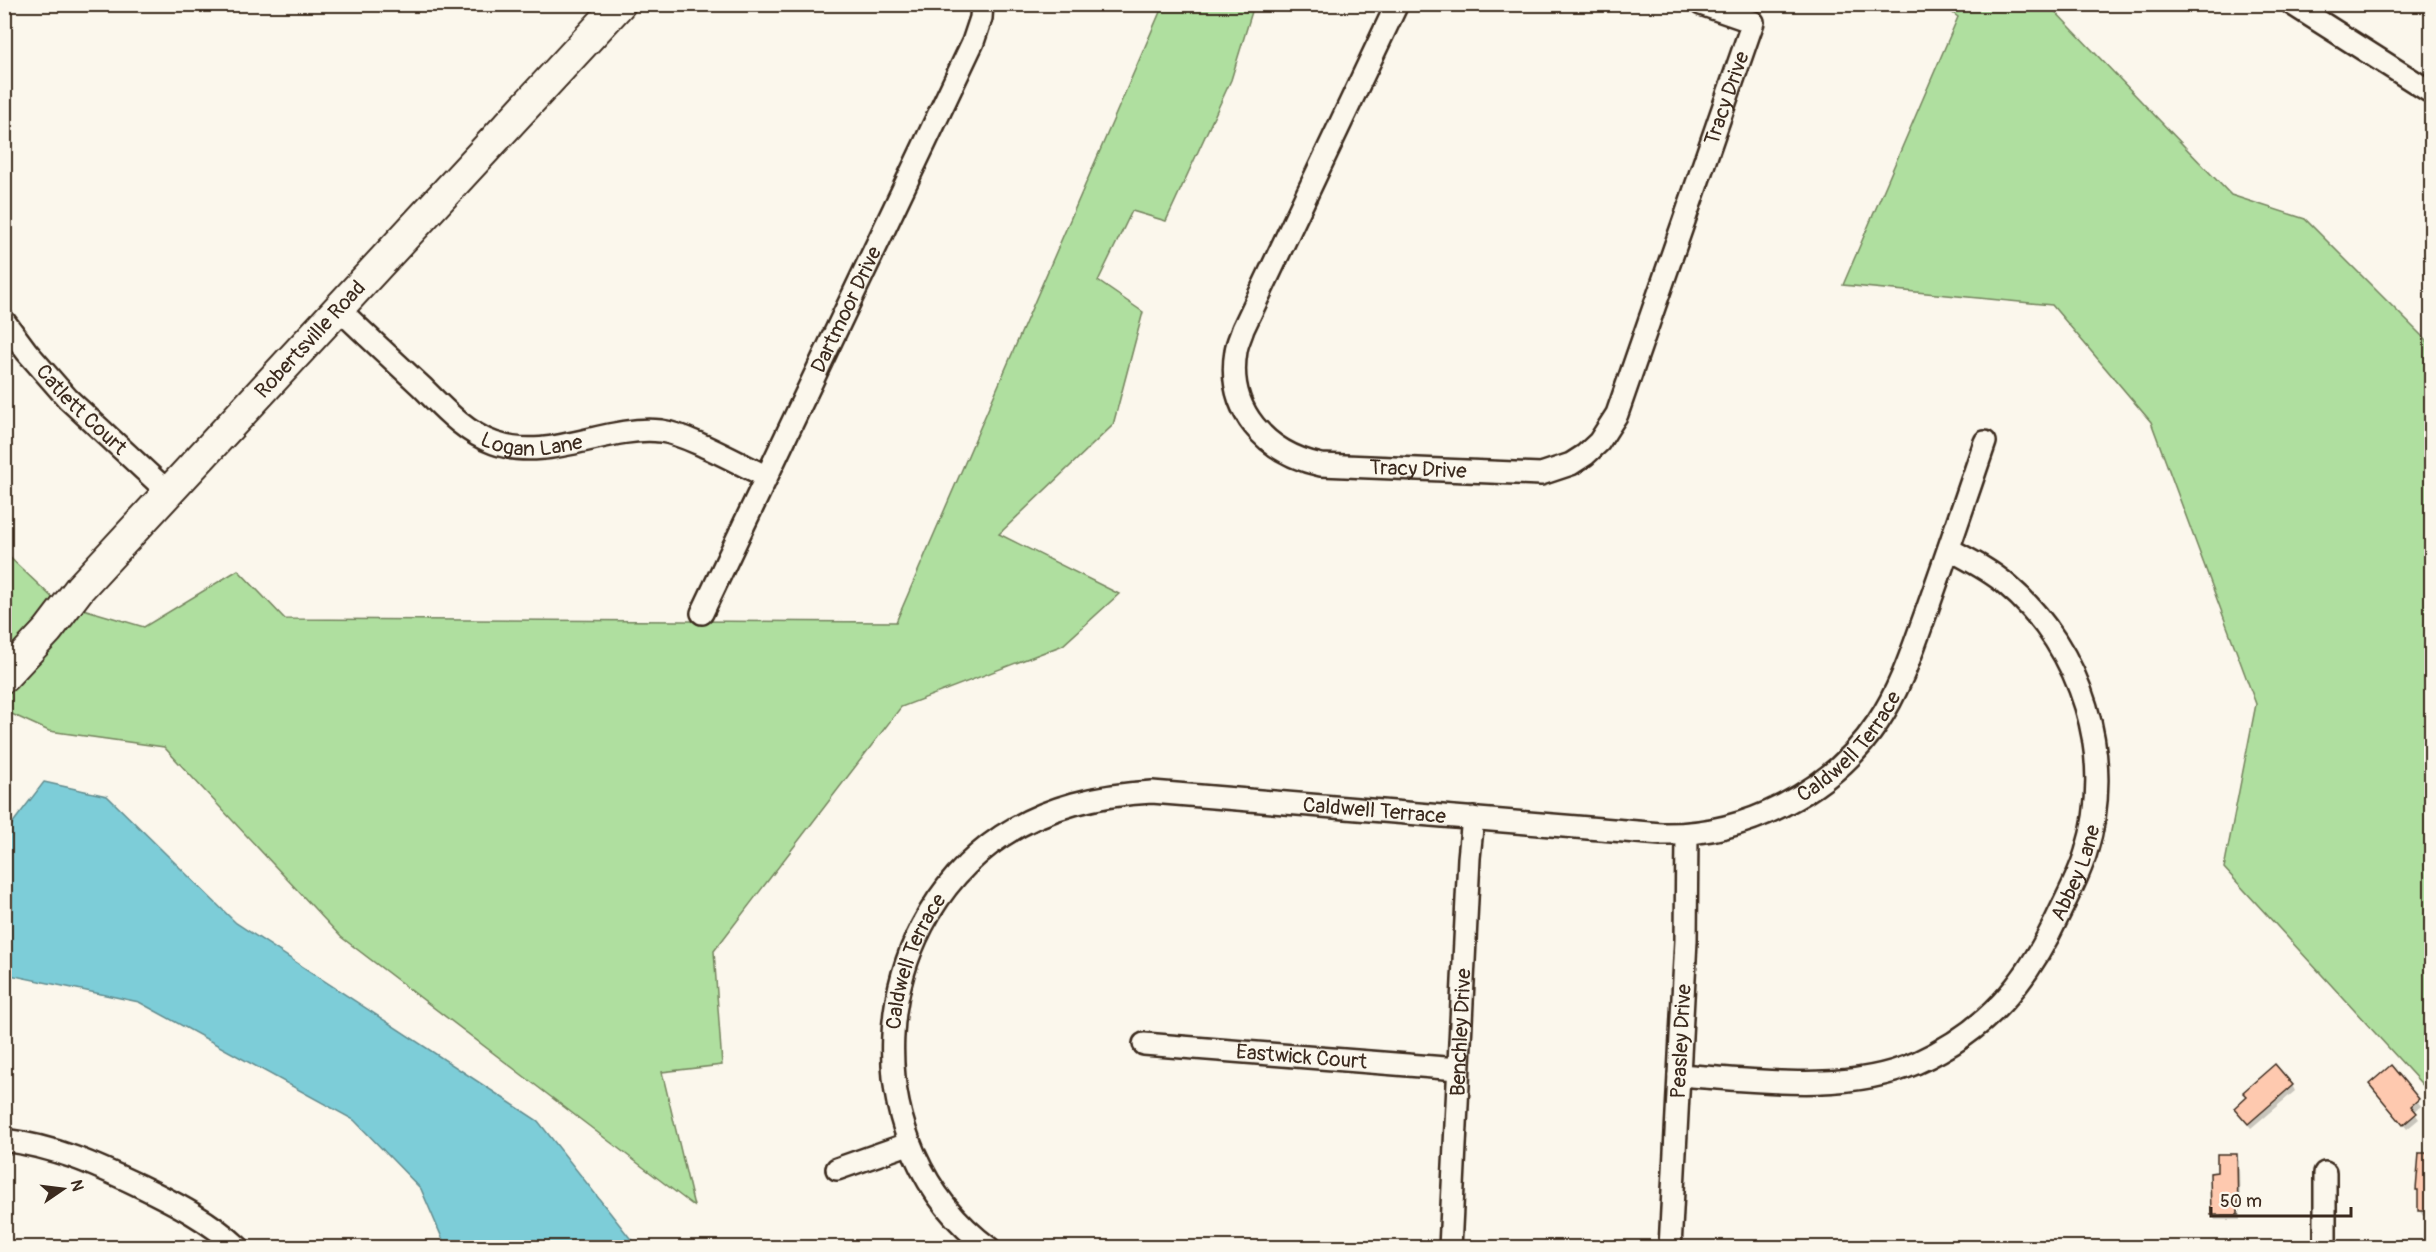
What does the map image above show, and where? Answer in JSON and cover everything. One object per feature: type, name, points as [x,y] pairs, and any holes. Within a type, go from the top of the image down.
[{"type":"street","name":"Robertsville Road","points":[[4,677],[48,630],[80,588],[620,4]]},
{"type":"street","name":"Dartmoor Drive","points":[[702,613],[973,42],[982,4]]},
{"type":"street","name":"Tracy Drive","points":[[1397,4],[1243,328],[1236,351],[1236,383],[1242,407],[1253,426],[1269,443],[1288,455],[1321,465],[1541,474],[1571,464],[1599,442],[1617,414],[1756,13],[1701,4]]},
{"type":"street","points":[[2292,4],[2432,93]]},
{"type":"street","name":"Logan Lane","points":[[339,309],[458,421],[492,443],[526,449],[551,447],[626,432],[662,432],[680,436],[766,476]]},
{"type":"street","name":"Catlett Court","points":[[4,321],[27,352],[68,399],[168,492]]},
{"type":"street","points":[[1949,549],[1985,442]]},
{"type":"street","name":"Caldwell Terrace","points":[[989,1248],[963,1224],[940,1196],[908,1144],[897,1099],[892,1056],[894,1010],[905,966],[915,941],[934,906],[950,885],[986,848],[1018,826],[1082,800],[1115,794],[1152,792],[1661,834],[1688,834],[1735,824],[1797,798],[1826,778],[1861,744],[1891,701],[1905,671],[1949,549]]},
{"type":"street","name":"Abbey Lane","points":[[1679,1076],[1826,1083],[1865,1079],[1893,1072],[1938,1053],[1983,1023],[2029,972],[2047,940],[2080,870],[2092,831],[2097,778],[2089,718],[2075,677],[2064,654],[2033,610],[1993,574],[1949,549]]},
{"type":"street","name":"Benchley Drive","points":[[1450,1248],[1469,858],[1473,818]]},
{"type":"street","name":"Peasley Drive","points":[[1670,1248],[1687,929],[1688,834]]},
{"type":"street","name":"Eastwick Court","points":[[1144,1044],[1458,1069]]},
{"type":"street","points":[[4,1140],[37,1145],[84,1159],[175,1203],[218,1230],[238,1248]]},
{"type":"street","points":[[837,1169],[908,1144]]},
{"type":"street","points":[[2325,1173],[2325,1248]]},
{"type":"green space","points":[[1163,5],[1254,5],[1231,80],[1166,221],[1132,211],[1098,281],[1143,312],[1113,425],[999,534],[1119,594],[1063,645],[901,707],[714,951],[722,1065],[662,1072],[694,1206],[341,937],[164,747],[49,731],[5,711],[4,552],[56,601],[144,627],[238,570],[285,619],[896,622]]},
{"type":"green space","points":[[1942,5],[2049,5],[2231,195],[2305,219],[2431,345],[2431,1094],[2224,868],[2256,704],[2151,422],[2052,305],[1843,285],[1958,17]]},
{"type":"water","points":[[44,782],[107,796],[236,923],[538,1121],[637,1247],[446,1247],[421,1189],[354,1120],[139,1002],[5,974],[5,833]]},
{"type":"building","points":[[2275,1064],[2293,1085],[2248,1124],[2234,1108],[2247,1096],[2243,1092]]},
{"type":"building","points":[[2391,1065],[2419,1099],[2411,1106],[2417,1113],[2403,1125],[2369,1084]]},
{"type":"building","points":[[2419,1153],[2432,1153],[2432,1211],[2418,1211],[2418,1190],[2416,1190]]},
{"type":"building","points":[[2217,1154],[2237,1154],[2238,1215],[2211,1215],[2210,1173],[2217,1172]]}]
